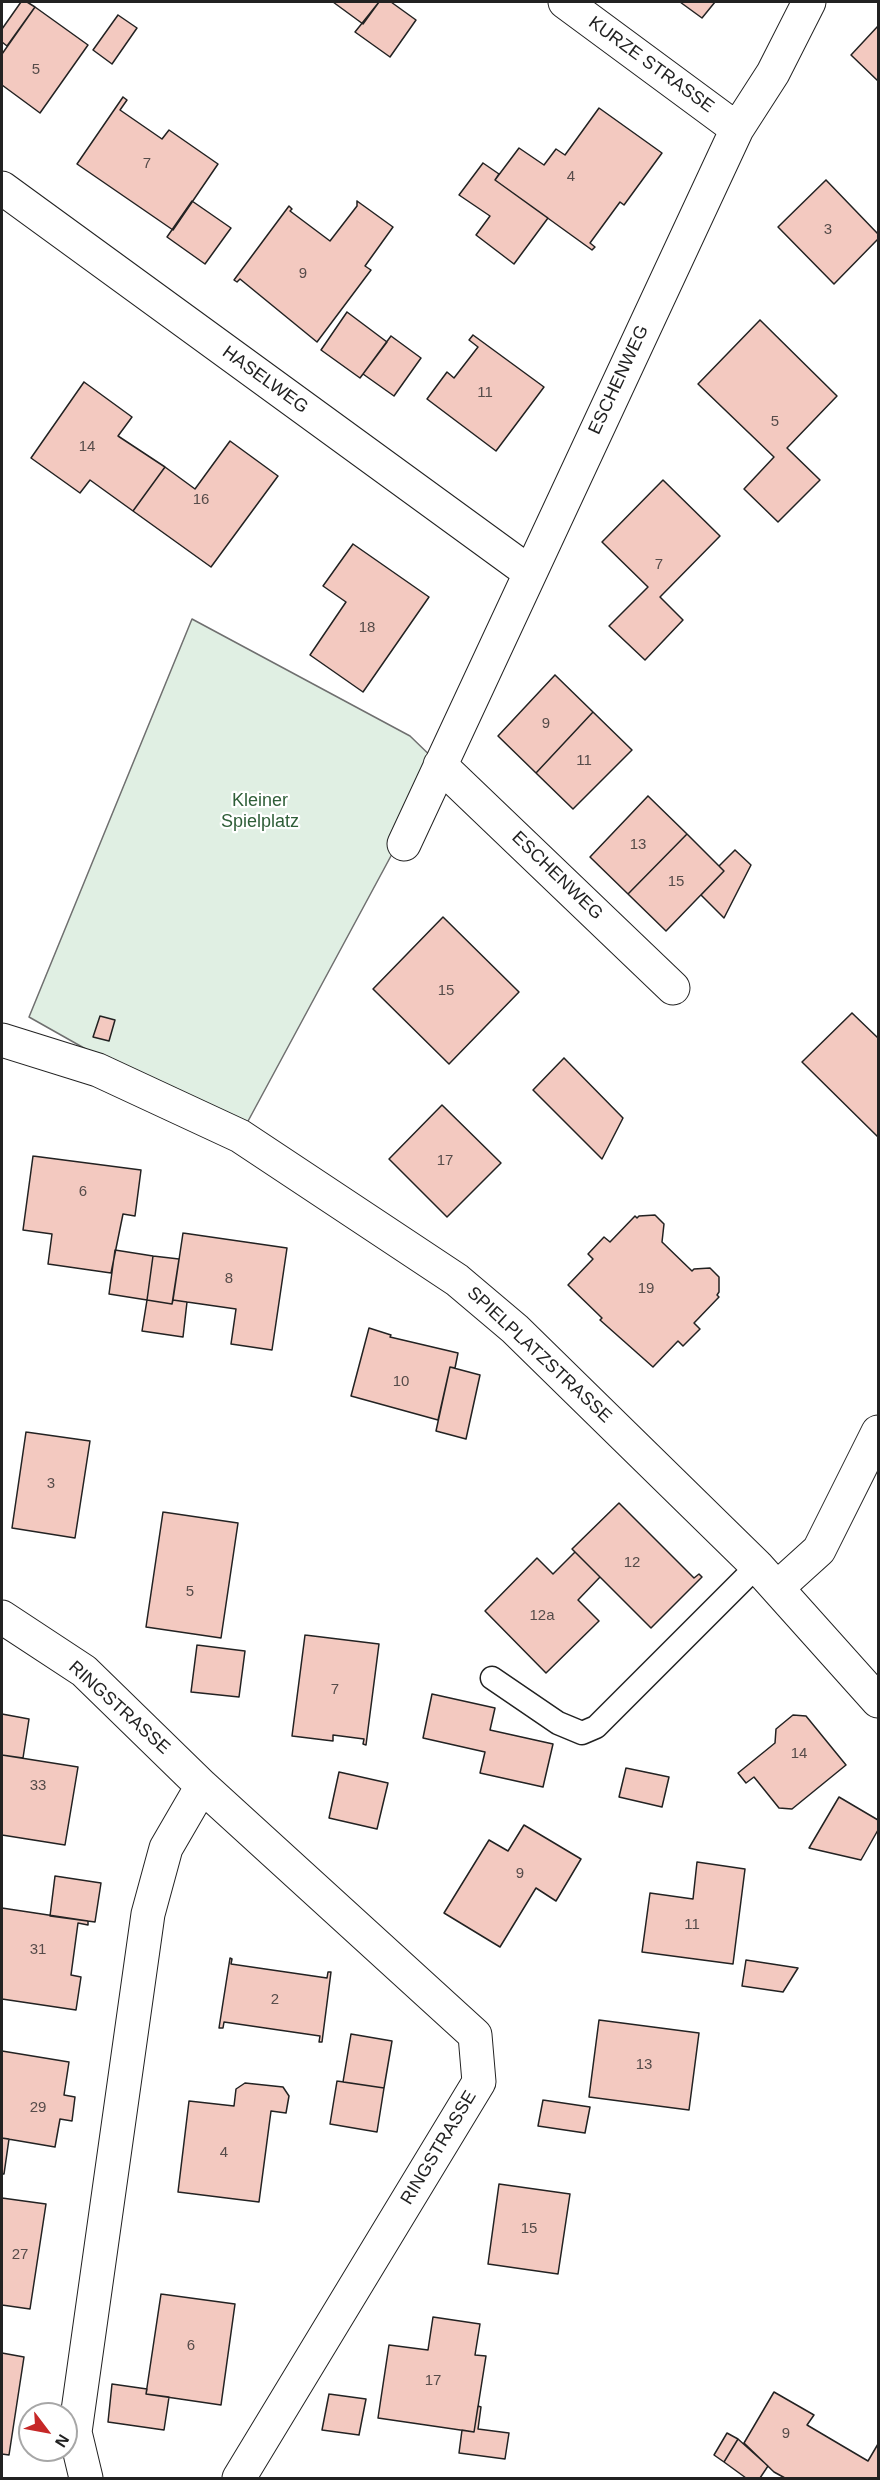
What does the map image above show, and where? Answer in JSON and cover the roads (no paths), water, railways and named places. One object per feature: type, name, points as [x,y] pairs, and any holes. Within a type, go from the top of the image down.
[{"type":"street","name":"KURZE STRASSE","points":[[565,2],[737,129]]},
{"type":"street","name":"ESCHENWEG","points":[[404,844],[737,129],[773,73],[808,2]]},
{"type":"street","name":"HASELWEG","points":[[2,188],[529,572]]},
{"type":"street","name":"ESCHENWEG","points":[[440,765],[674,988]]},
{"type":"street","name":"SPIELPLATZSTRASSE","points":[[2,1040],[98,1070],[240,1136],[457,1280],[514,1329],[767,1577],[879,1701]]},
{"type":"street","points":[[767,1577],[819,1550],[879,1432]]},
{"type":"street","name":"RINGSTRASSE","points":[[2,1617],[84,1671],[202,1785],[475,2035],[479,2082],[238,2478]]},
{"type":"street","points":[[86,2478],[75,2432],[148,1914],[166,1848],[202,1785]]},
{"type":"lane","points":[[492,1678],[558,1723],[582,1733],[596,1727],[767,1577]]},
{"type":"park label","name":"Kleiner Spielplatz","points":[[260,811]]}]
